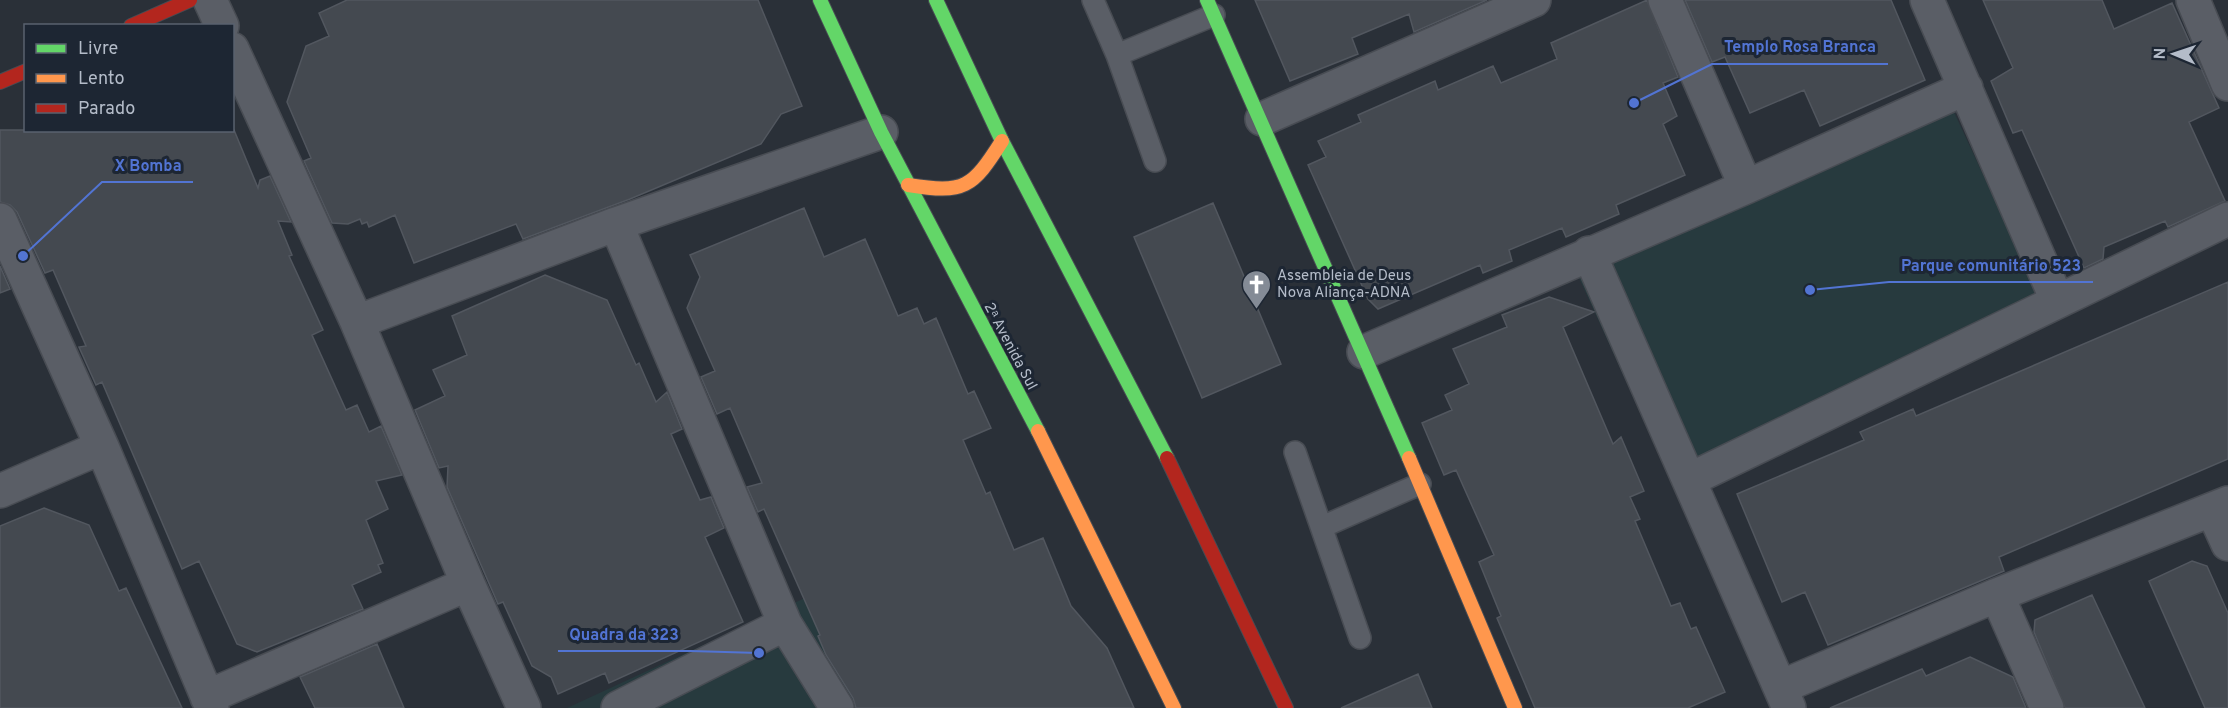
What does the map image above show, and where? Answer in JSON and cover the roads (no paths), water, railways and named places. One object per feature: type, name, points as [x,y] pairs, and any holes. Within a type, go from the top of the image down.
[{"type":"street","points":[[136,24],[190,0]]},
{"type":"street","points":[[210,0],[221,24]]},
{"type":"street","name":"2ᵃ Avenida Sul","points":[[820,0],[881,132],[1051,457],[1174,708]]},
{"type":"street","points":[[936,0],[1002,141],[1160,443],[1286,708]]},
{"type":"street","points":[[1262,119],[1534,0]]},
{"type":"street","points":[[1665,0],[1746,187]]},
{"type":"street","points":[[1927,0],[2057,300]]},
{"type":"street","points":[[2193,0],[2228,84]]},
{"type":"street","points":[[1210,7],[1262,119],[1364,352],[1515,708]]},
{"type":"street","points":[[234,53],[357,322],[468,584],[524,708]]},
{"type":"street","points":[[0,82],[24,72]]},
{"type":"street","points":[[1364,352],[1746,187],[1966,88]]},
{"type":"street","points":[[357,322],[616,224],[881,132]]},
{"type":"street","points":[[908,185],[939,191],[960,189],[979,177],[1002,141]]},
{"type":"street","points":[[0,219],[102,447],[209,703],[468,584]]},
{"type":"street","points":[[1689,480],[2228,219]]},
{"type":"street","points":[[616,224],[785,624],[837,708]]},
{"type":"street","points":[[1588,254],[1785,697],[1998,595],[2221,507],[2228,544]]},
{"type":"street","points":[[0,491],[102,447]]},
{"type":"street","points":[[1998,595],[2047,708]]},
{"type":"street","points":[[618,708],[785,624]]},
{"type":"lane","points":[[1093,0],[1117,55],[1155,161]]},
{"type":"lane","points":[[1117,55],[1210,7]]},
{"type":"lane","points":[[1295,452],[1360,638]]},
{"type":"lane","points":[[1322,528],[1420,484]]},
{"type":"place","name":"Templo Rosa Branca","points":[[1634,103]]},
{"type":"place","name":"X Bomba","points":[[23,256]]},
{"type":"place","name":"Parque comunitário 523","points":[[1810,290]]},
{"type":"place","name":"Assembleia de Deus Nova Aliança-ADNA","points":[[1256,310]]},
{"type":"place","name":"Quadra da 323","points":[[759,653]]}]
